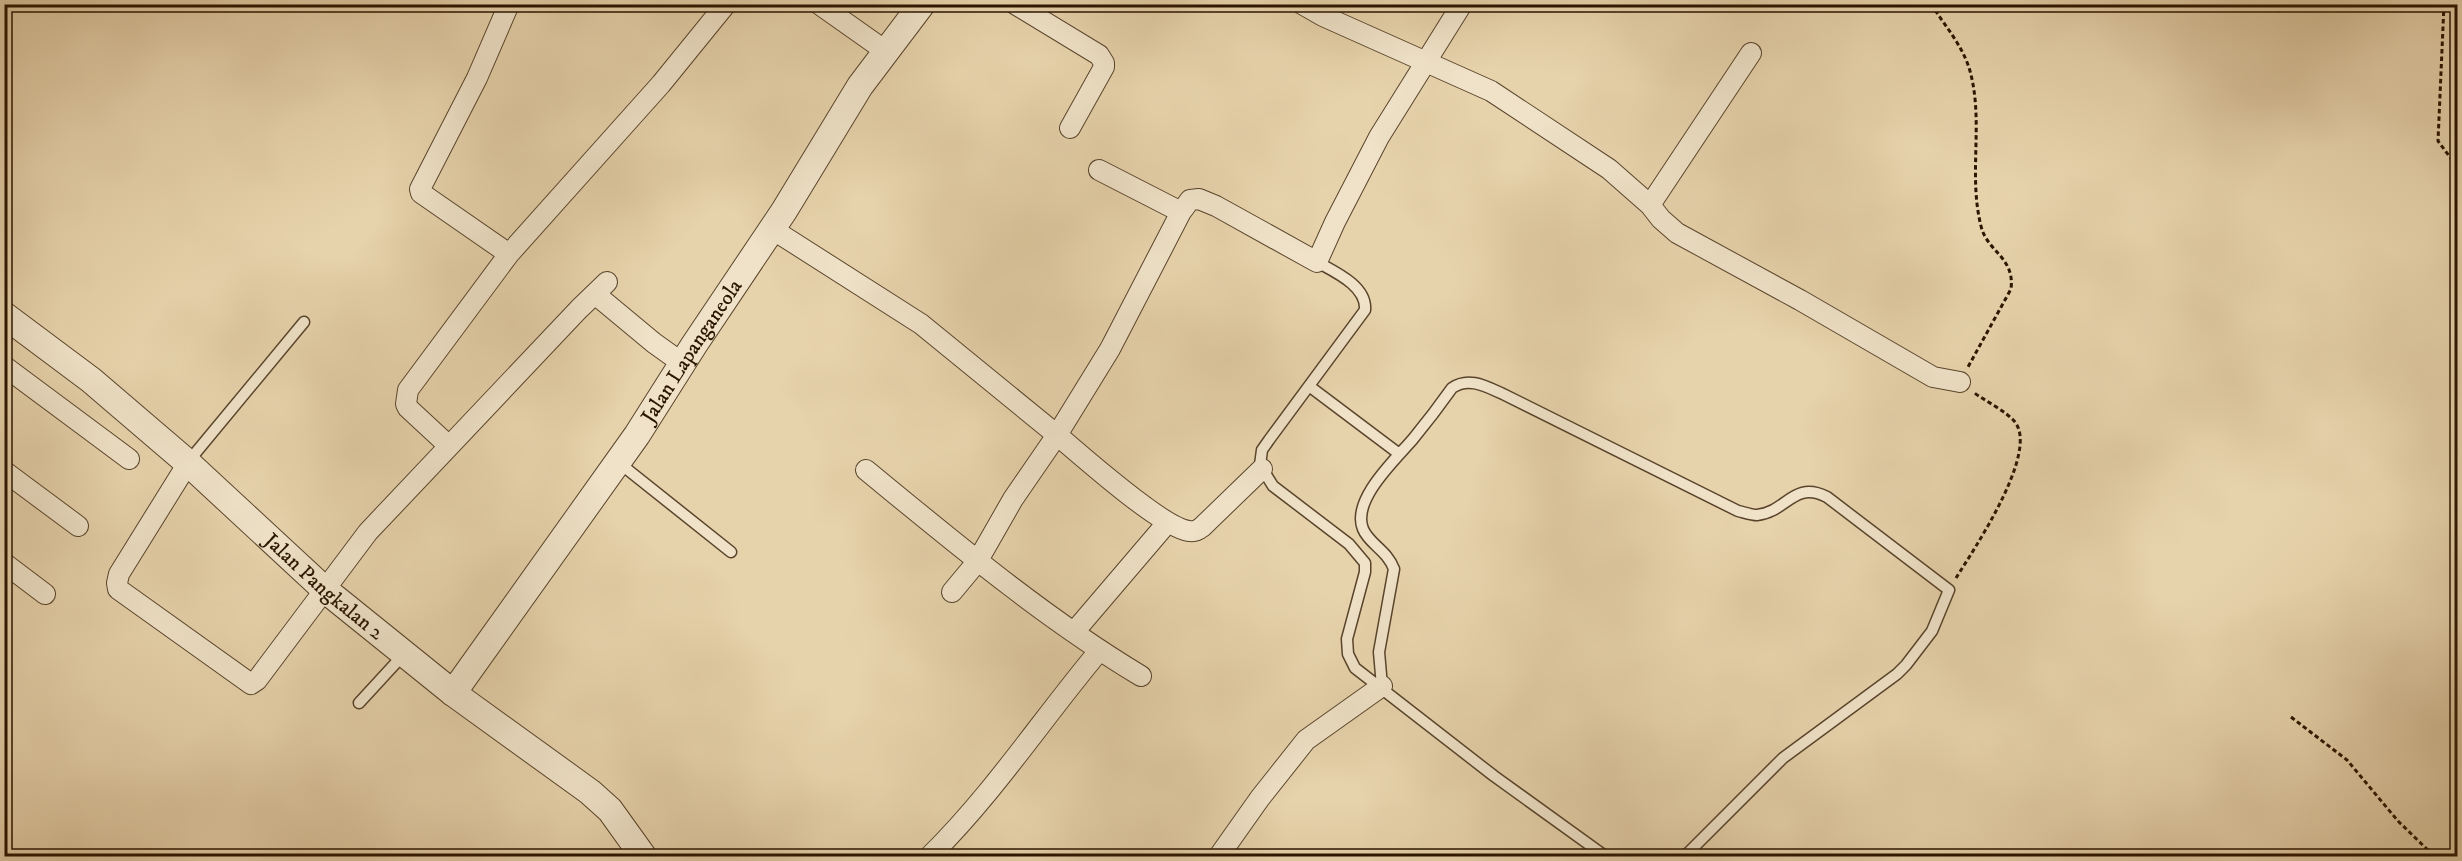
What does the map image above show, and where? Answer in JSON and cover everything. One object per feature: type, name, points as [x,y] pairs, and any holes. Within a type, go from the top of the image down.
[{"type":"street","points":[[509,4],[477,78],[420,189],[421,193],[509,254]]},
{"type":"street","points":[[449,446],[408,408],[406,404],[408,390],[509,254],[661,84],[726,4]]},
{"type":"street","points":[[819,4],[887,52]]},
{"type":"street","name":"Jalan Lapanganeola","points":[[453,693],[652,413],[682,363],[772,229],[860,86],[922,4]]},
{"type":"street","points":[[1015,4],[1099,55],[1104,63],[1104,68],[1070,128]]},
{"type":"street","points":[[1302,4],[1323,16],[1491,91],[1610,169],[1677,233],[1800,300],[1933,377],[1960,382]]},
{"type":"street","points":[[952,592],[977,562],[1013,499],[1057,435],[1110,349],[1181,212],[1190,200],[1199,199],[1216,206],[1317,262],[1378,137],[1462,4]]},
{"type":"street","points":[[1650,205],[1751,53]]},
{"type":"street","points":[[1099,170],[1181,212]]},
{"type":"street","points":[[772,229],[921,324],[1112,481],[1167,523],[1187,531],[1196,531],[1262,469]]},
{"type":"street","points":[[188,463],[119,574],[118,589],[251,684],[257,680],[368,532],[601,288],[682,363]]},
{"type":"street","name":"Jalan Pangkalan 2","points":[[4,315],[91,380],[188,463],[324,589],[453,693],[590,792],[610,810],[643,856]]},
{"type":"street","points":[[4,366],[129,459]]},
{"type":"street","points":[[866,470],[977,562],[1099,651],[1141,676]]},
{"type":"street","points":[[4,471],[78,526]]},
{"type":"street","points":[[1074,632],[1167,523]]},
{"type":"street","points":[[4,563],[45,594]]},
{"type":"street","points":[[930,856],[965,821],[1053,706],[1099,651]]},
{"type":"street","points":[[1219,856],[1260,798],[1306,740],[1382,686]]},
{"type":"lane","points":[[1317,262],[1343,277],[1362,294],[1366,302],[1365,310],[1262,450],[1260,458],[1262,469],[1273,486],[1349,544],[1365,563],[1365,572],[1347,639],[1348,654],[1355,668],[1382,686],[1398,702],[1494,776],[1605,856]]},
{"type":"lane","points":[[188,463],[304,322]]},
{"type":"lane","points":[[1382,686],[1380,652],[1394,569],[1391,560],[1368,537],[1363,529],[1361,518],[1369,493],[1398,453],[1410,442],[1452,388],[1459,383],[1475,383],[1503,394],[1738,511],[1755,515],[1771,510],[1800,492],[1815,491],[1856,517],[1949,590],[1932,631],[1902,669],[1783,758],[1685,856]]},
{"type":"lane","points":[[1309,386],[1398,453]]},
{"type":"lane","points":[[618,462],[731,552]]},
{"type":"lane","points":[[359,703],[405,653]]},
{"type":"path","points":[[1931,4],[1964,54],[1970,73],[1977,116],[1976,174],[1980,223],[1992,246],[2007,263],[2012,277],[2011,289],[1960,382],[2015,422],[2021,437],[2018,464],[1995,513],[1949,590]]},
{"type":"path","points":[[2444,4],[2438,141],[2457,168]]},
{"type":"path","points":[[2291,717],[2347,760],[2398,821],[2434,856]]},
{"type":"building","points":[[2268,4],[2284,4],[2278,12]]}]
